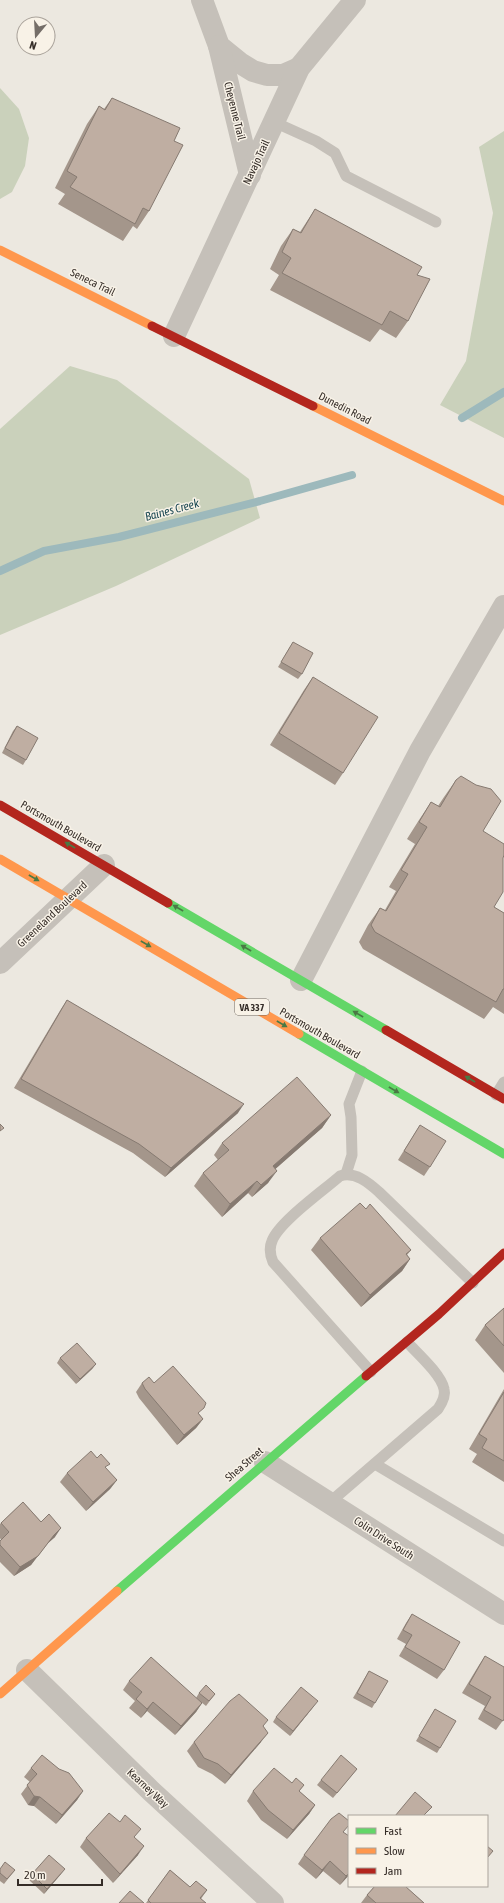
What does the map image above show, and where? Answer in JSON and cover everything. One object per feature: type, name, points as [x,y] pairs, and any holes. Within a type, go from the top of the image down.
[{"type":"street","name":"Cheyenne Trail","points":[[202,0],[219,46],[250,175]]},
{"type":"street","name":"Navajo Trail","points":[[174,336],[299,68],[355,0]]},
{"type":"street","points":[[219,46],[240,63],[253,71],[267,75],[283,75],[299,68]]},
{"type":"street","name":"Seneca Trail","points":[[0,250],[174,336]]},
{"type":"street","name":"Dunedin Road","points":[[174,336],[504,501]]},
{"type":"street","points":[[300,980],[420,751],[504,606]]},
{"type":"street","name":"Portsmouth Boulevard","points":[[0,804],[500,1097]]},
{"type":"street","name":"Portsmouth Boulevard","points":[[0,859],[504,1154]]},
{"type":"street","name":"Greeneland Boulevard","points":[[0,963],[104,865]]},
{"type":"street","name":"Shea Street","points":[[0,1694],[265,1462],[407,1342],[504,1253]]},
{"type":"street","name":"Colin Drive South","points":[[265,1462],[504,1614]]},
{"type":"street","name":"Kearney Way","points":[[27,1670],[151,1791],[273,1903]]},
{"type":"lane","points":[[274,122],[316,141],[335,153],[346,176],[436,222]]},
{"type":"lane","points":[[346,1174],[352,1155],[351,1117],[349,1104],[362,1071]]},
{"type":"lane","points":[[500,1097],[504,1082]]},
{"type":"lane","points":[[371,1372],[273,1262],[270,1253],[271,1241],[279,1228],[340,1176],[346,1174],[365,1180],[379,1192],[473,1283]]},
{"type":"lane","points":[[329,1503],[438,1409],[444,1400],[445,1389],[440,1379],[407,1342]]},
{"type":"lane","points":[[375,1464],[504,1541]]},
{"type":"green space","points":[[0,88],[19,109],[29,138],[25,166],[12,192],[0,199]]},
{"type":"green space","points":[[504,131],[504,438],[440,405],[466,361],[493,213],[479,147]]},
{"type":"green space","points":[[70,366],[117,380],[249,479],[260,518],[116,586],[0,635],[0,429]]},
{"type":"building","points":[[112,98],[180,128],[174,141],[183,145],[149,211],[143,208],[135,224],[70,187],[77,177],[67,171],[99,106],[105,110]]},
{"type":"building","points":[[315,209],[422,267],[417,275],[430,279],[408,321],[390,311],[382,325],[282,273],[291,258],[282,252],[293,229],[301,233]]},
{"type":"building","points":[[293,642],[313,653],[302,674],[281,662]]},
{"type":"building","points":[[313,677],[378,717],[343,773],[279,733]]},
{"type":"building","points":[[17,726],[38,738],[26,760],[5,748]]},
{"type":"building","points":[[461,776],[476,785],[491,789],[501,801],[483,831],[504,844],[503,892],[494,907],[504,913],[504,989],[496,1002],[375,932],[371,925],[380,908],[386,911],[408,874],[401,870],[427,827],[419,822],[431,802],[440,807],[456,780]]},
{"type":"building","points":[[67,1000],[244,1104],[171,1168],[139,1144],[21,1079]]},
{"type":"building","points":[[297,1077],[331,1115],[273,1166],[277,1171],[261,1185],[257,1181],[230,1204],[203,1173],[229,1150],[222,1143]]},
{"type":"building","points":[[0,1124],[4,1128],[0,1131]]},
{"type":"building","points":[[420,1125],[446,1141],[430,1167],[404,1151]]},
{"type":"building","points":[[360,1203],[366,1209],[370,1204],[411,1250],[406,1254],[410,1259],[370,1295],[320,1238]]},
{"type":"building","points":[[504,1308],[504,1346],[485,1325]]},
{"type":"building","points":[[77,1343],[96,1364],[80,1379],[60,1358]]},
{"type":"building","points":[[173,1366],[206,1403],[204,1408],[198,1413],[203,1419],[184,1435],[145,1389],[142,1383],[149,1377],[154,1383]]},
{"type":"building","points":[[504,1392],[504,1461],[482,1448],[487,1439],[479,1434]]},
{"type":"building","points":[[91,1451],[97,1458],[101,1454],[110,1464],[105,1467],[117,1480],[93,1502],[67,1473]]},
{"type":"building","points":[[23,1502],[41,1522],[49,1514],[61,1528],[38,1556],[20,1567],[0,1545],[0,1541],[9,1532],[1,1523]]},
{"type":"building","points":[[412,1614],[460,1642],[444,1670],[405,1647],[412,1635],[403,1630]]},
{"type":"building","points":[[485,1656],[504,1667],[503,1721],[484,1710],[491,1697],[469,1684]]},
{"type":"building","points":[[151,1657],[202,1703],[181,1726],[153,1702],[147,1709],[136,1699],[142,1692],[129,1681]]},
{"type":"building","points":[[369,1671],[388,1681],[375,1703],[357,1693]]},
{"type":"building","points":[[206,1685],[215,1694],[209,1701],[199,1693]]},
{"type":"building","points":[[301,1687],[318,1701],[293,1731],[276,1717]]},
{"type":"building","points":[[239,1694],[268,1720],[263,1726],[268,1733],[231,1775],[218,1764],[204,1758],[194,1742],[230,1701]]},
{"type":"building","points":[[435,1709],[456,1721],[440,1748],[419,1736]]},
{"type":"building","points":[[42,1755],[59,1769],[69,1773],[83,1791],[62,1815],[40,1797],[34,1796],[27,1785],[37,1774],[31,1768]]},
{"type":"building","points":[[341,1755],[357,1769],[337,1793],[321,1780]]},
{"type":"building","points":[[274,1768],[292,1783],[296,1778],[304,1785],[299,1791],[315,1805],[293,1830],[268,1810],[253,1791]]},
{"type":"building","points":[[415,1792],[432,1807],[424,1815],[396,1815]]},
{"type":"building","points":[[109,1813],[120,1822],[125,1815],[141,1829],[134,1837],[144,1846],[120,1874],[86,1838]]},
{"type":"building","points":[[339,1813],[348,1820],[348,1826],[343,1832],[348,1835],[348,1874],[346,1876],[330,1861],[322,1870],[304,1855],[331,1819]]},
{"type":"building","points":[[488,1847],[493,1851],[488,1857]]},
{"type":"building","points":[[49,1855],[65,1869],[47,1889],[32,1874]]},
{"type":"building","points":[[5,1862],[15,1870],[7,1879],[0,1873],[0,1869]]},
{"type":"building","points":[[170,1870],[190,1887],[196,1881],[207,1890],[200,1898],[206,1903],[151,1903],[148,1900]]},
{"type":"building","points":[[374,1887],[406,1887],[424,1903],[376,1903],[367,1895]]},
{"type":"building","points":[[130,1891],[144,1903],[119,1903]]},
{"type":"waterway","name":"Baines Creek","points":[[462,418],[504,392]]},
{"type":"waterway","name":"Baines Creek","points":[[0,571],[44,551],[119,537],[260,501],[352,475]]},
{"type":"traffic: fast","points":[[168,903],[386,1030]]},
{"type":"traffic: fast","points":[[299,1034],[504,1154]]},
{"type":"traffic: fast","points":[[117,1591],[366,1376]]},
{"type":"traffic: slow","points":[[0,250],[152,326]]},
{"type":"traffic: slow","points":[[313,406],[504,501]]},
{"type":"traffic: slow","points":[[0,859],[299,1034]]},
{"type":"traffic: slow","points":[[0,1694],[117,1591]]},
{"type":"traffic: jam","points":[[152,326],[313,406]]},
{"type":"traffic: jam","points":[[0,805],[168,903]]},
{"type":"traffic: jam","points":[[386,1030],[504,1099]]},
{"type":"traffic: jam","points":[[366,1376],[439,1314],[504,1253]]}]
